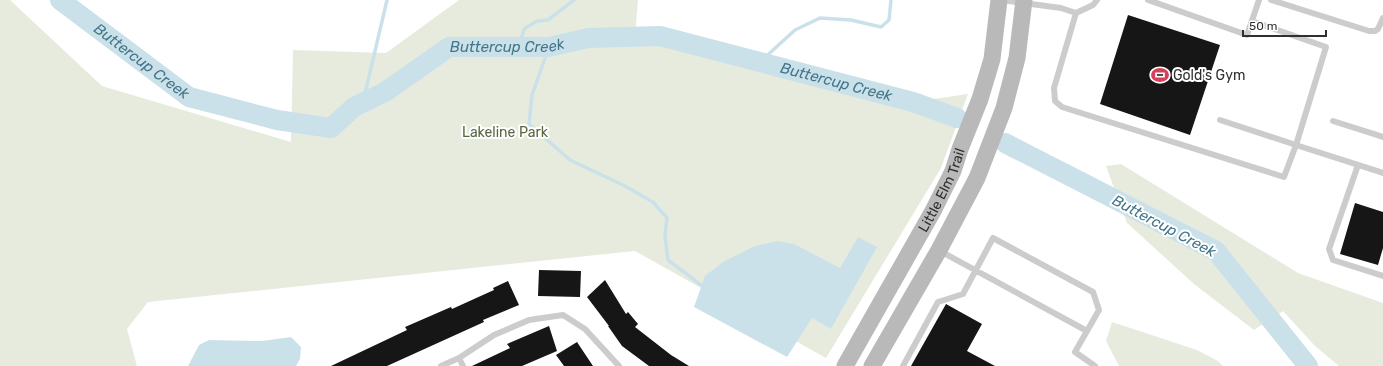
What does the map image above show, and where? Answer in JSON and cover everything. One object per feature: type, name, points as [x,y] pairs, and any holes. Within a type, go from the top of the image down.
[{"type":"street","name":"Little Elm Trail","points":[[845,366],[933,211],[953,171],[980,99],[992,59],[1000,0]]},
{"type":"street","name":"Little Elm Trail","points":[[872,366],[939,250],[977,178],[1004,108],[1017,58],[1024,2]]},
{"type":"lane","points":[[1000,0],[1061,8],[1076,13],[1093,5],[1097,0]]},
{"type":"lane","points":[[1148,0],[1247,35],[1259,0]]},
{"type":"lane","points":[[1271,0],[1369,31],[1375,31],[1378,29],[1383,18]]},
{"type":"lane","points":[[1076,13],[1054,88],[1055,101],[1062,107],[1284,177],[1296,145],[1326,47],[1252,21]]},
{"type":"lane","points":[[1220,120],[1383,173]]},
{"type":"lane","points":[[1333,121],[1383,137]]},
{"type":"lane","points":[[1358,165],[1329,249],[1333,260],[1383,276]]},
{"type":"lane","points":[[903,366],[938,302],[963,294],[993,238],[1093,292],[1099,310],[1075,352],[1095,366]]},
{"type":"lane","points":[[939,250],[1087,331]]},
{"type":"lane","points":[[440,366],[459,358],[494,335],[530,320],[563,315],[585,329],[619,366]]},
{"type":"lane","points":[[459,358],[463,366]]},
{"type":"green space","name":"Lakeline Park","points":[[0,0],[10,0],[102,86],[291,142],[293,50],[386,53],[459,0],[638,0],[635,36],[913,102],[968,94],[941,168],[826,358],[635,251],[148,302],[127,329],[137,366],[0,366]]},
{"type":"green space","points":[[1121,164],[1298,273],[1383,303],[1383,366],[1339,366],[1315,346],[1283,311],[1254,330],[1194,284],[1127,223],[1106,166]]},
{"type":"green space","points":[[1112,322],[1197,350],[1218,361],[1223,366],[1119,366],[1106,341]]},
{"type":"water","points":[[858,237],[877,247],[831,329],[812,318],[787,357],[694,307],[705,276],[723,262],[755,246],[777,241],[794,244],[840,268]]},
{"type":"water","points":[[291,337],[301,347],[300,359],[296,366],[188,366],[199,345],[209,340],[262,341]]},
{"type":"building","name":"Gold's Gym","points":[[1128,15],[1220,45],[1190,135],[1100,104]]},
{"type":"building","points":[[1355,203],[1383,212],[1383,248],[1378,265],[1340,254]]},
{"type":"building","points":[[539,270],[581,271],[580,297],[538,296]]},
{"type":"building","points":[[605,280],[626,314],[628,312],[638,324],[635,327],[671,355],[689,366],[649,366],[622,346],[587,297]]},
{"type":"building","points":[[508,281],[519,305],[483,320],[484,322],[387,366],[331,366],[407,330],[405,327],[451,307],[452,309],[494,290],[493,288]]},
{"type":"building","points":[[946,304],[982,324],[967,351],[995,366],[911,366]]},
{"type":"building","points":[[549,326],[557,351],[522,366],[472,366],[510,348],[507,344]]},
{"type":"building","points":[[577,342],[593,366],[564,366],[556,355]]},
{"type":"waterway","name":"Buttercup Creek","points":[[60,0],[189,97],[277,120],[331,128],[354,107],[385,92],[449,47],[549,47],[588,38],[660,36],[913,102],[957,118]]},
{"type":"waterway","points":[[363,102],[387,0]]},
{"type":"waterway","points":[[504,47],[522,37],[524,29],[537,21],[548,20],[574,0]]},
{"type":"waterway","points":[[760,62],[795,30],[820,18],[851,20],[881,27],[889,20],[891,0]]},
{"type":"waterway","points":[[549,47],[532,95],[529,124],[570,160],[625,186],[653,202],[667,218],[665,236],[668,260],[705,288]]},
{"type":"waterway","name":"Buttercup Creek","points":[[1005,143],[1216,251],[1308,366]]},
{"type":"place","name":"Gold's Gym","points":[[1160,75]]}]
